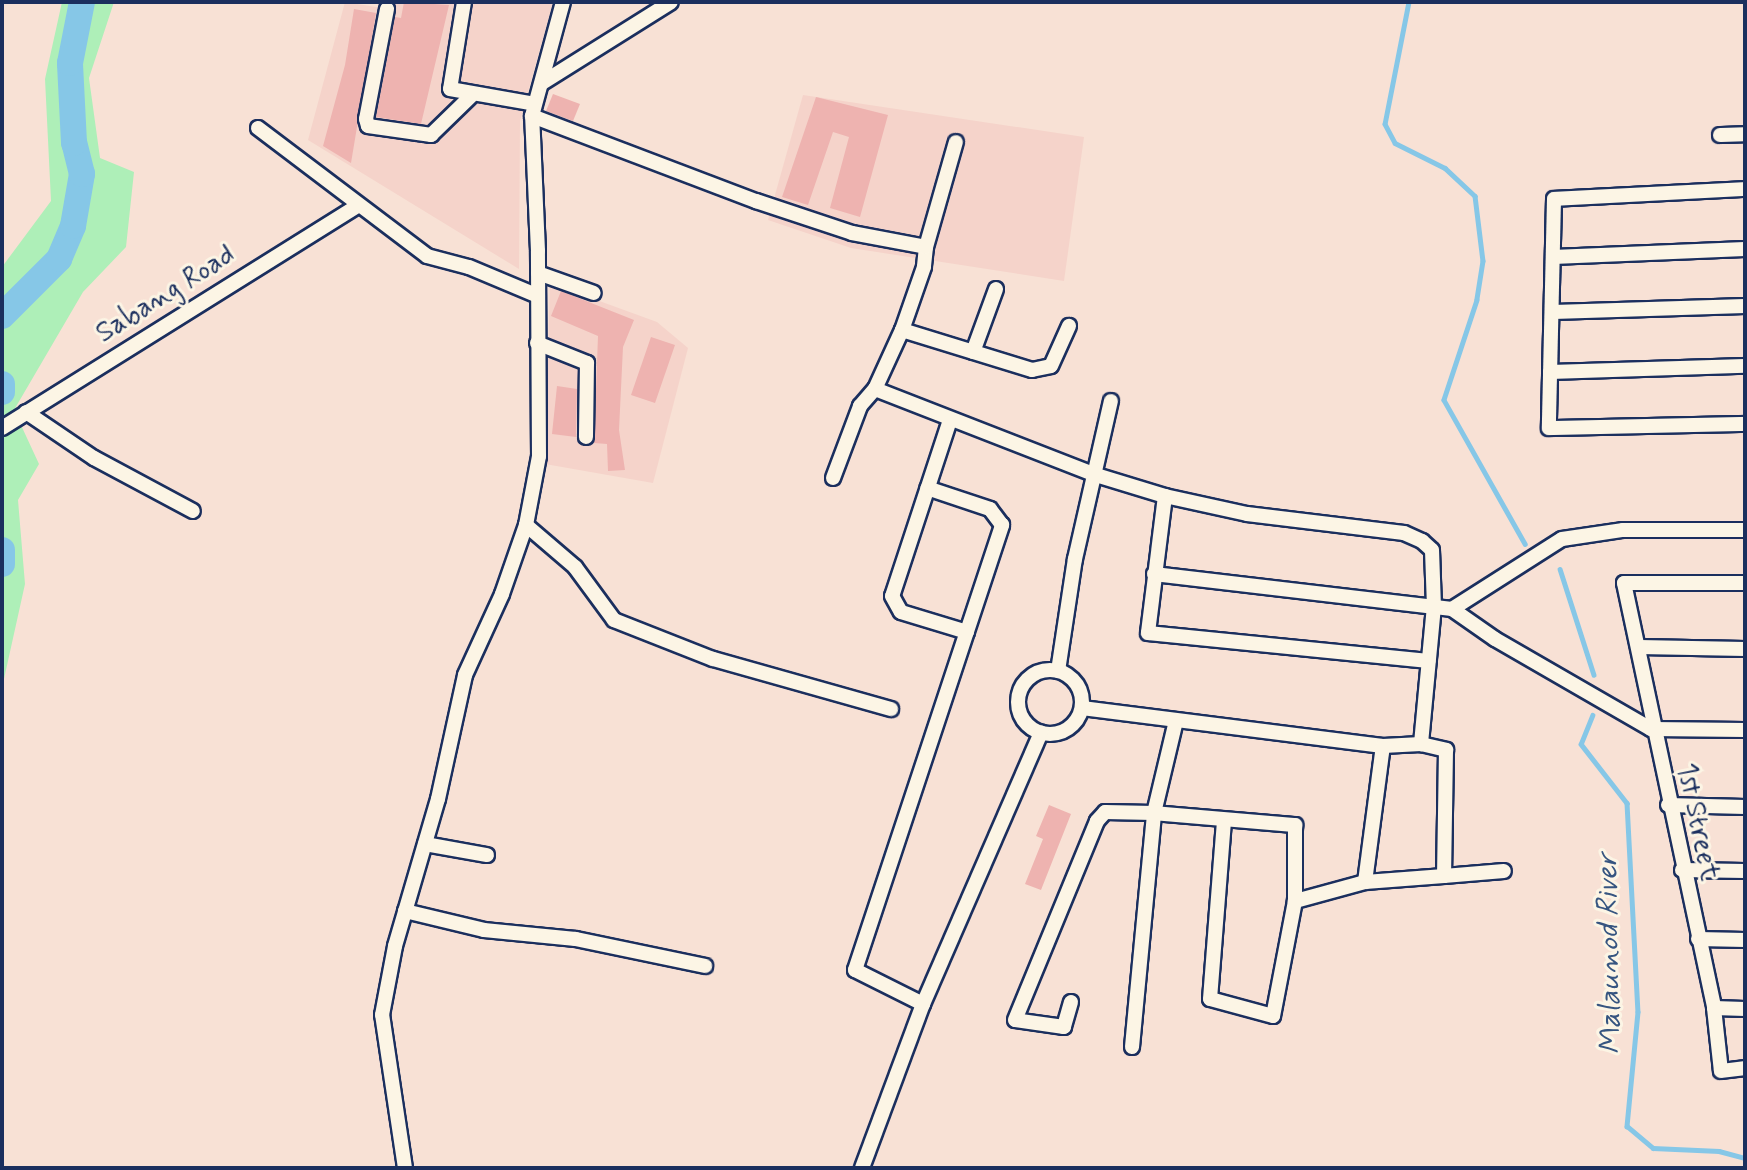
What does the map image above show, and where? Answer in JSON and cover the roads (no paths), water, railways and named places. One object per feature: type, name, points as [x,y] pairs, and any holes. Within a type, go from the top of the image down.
[{"type":"street","points":[[464,2],[450,89],[534,110],[756,201],[852,233],[926,247]]},
{"type":"street","points":[[405,1168],[382,1015],[405,911],[425,844],[465,675],[502,594],[526,525],[539,456],[534,110],[564,2]]},
{"type":"street","points":[[542,83],[671,2]]},
{"type":"street","points":[[387,9],[366,119],[369,126],[431,135],[471,96]]},
{"type":"street","points":[[258,128],[357,206],[427,256],[469,267],[538,296]]},
{"type":"street","points":[[1720,135],[1745,134]]},
{"type":"street","points":[[833,478],[860,406],[875,389],[902,330],[924,267],[926,247],[956,142]]},
{"type":"street","points":[[1745,189],[1554,199],[1549,428],[1745,424]]},
{"type":"street","name":"Sabang Road","points":[[2,428],[357,206]]},
{"type":"street","points":[[1553,257],[1745,249]]},
{"type":"street","points":[[538,273],[594,293]]},
{"type":"street","points":[[974,352],[996,289]]},
{"type":"street","points":[[1553,312],[1745,306]]},
{"type":"street","points":[[902,330],[1032,370],[1051,366],[1069,326]]},
{"type":"street","points":[[537,343],[587,363],[586,436]]},
{"type":"street","points":[[1550,372],[1745,366]]},
{"type":"street","points":[[875,389],[1096,475],[1165,496],[1247,514],[1404,533],[1432,550],[1434,606],[1421,744]]},
{"type":"street","points":[[1058,671],[1074,559],[1096,475],[1111,401]]},
{"type":"street","points":[[26,412],[94,458],[193,511]]},
{"type":"street","points":[[950,420],[892,596],[894,606],[967,632]]},
{"type":"street","points":[[923,1004],[855,970],[1002,525],[990,509],[927,488]]},
{"type":"street","points":[[1165,496],[1148,633],[1429,661]]},
{"type":"street","points":[[526,525],[575,567],[614,620],[713,659],[891,709]]},
{"type":"street","points":[[1452,609],[1562,539],[1623,530],[1745,530]]},
{"type":"street","points":[[1154,574],[1452,609],[1529,660],[1651,729],[1745,730]]},
{"type":"street","name":"1st Street","points":[[1745,583],[1624,583],[1639,648],[1651,729],[1714,1008],[1721,1071],[1745,1068]]},
{"type":"street","points":[[1639,648],[1745,649]]},
{"type":"street","points":[[1058,671],[1080,689],[1082,708],[1062,732],[1041,733],[1023,720],[1018,699],[1021,688],[1036,672],[1058,671]]},
{"type":"street","points":[[1082,708],[1176,722],[1383,746],[1421,744],[1446,750],[1444,876]]},
{"type":"street","points":[[1132,1047],[1154,813],[1176,722]]},
{"type":"street","points":[[862,1168],[923,1004],[1041,733]]},
{"type":"street","points":[[1365,882],[1383,746]]},
{"type":"street","points":[[1668,805],[1745,807]]},
{"type":"street","points":[[1071,1003],[1065,1027],[1015,1020],[1097,821],[1105,812],[1154,813],[1224,822],[1295,825],[1295,901],[1273,1016],[1210,999],[1224,822]]},
{"type":"street","points":[[425,844],[487,855]]},
{"type":"street","points":[[1682,870],[1745,871]]},
{"type":"street","points":[[1295,901],[1365,882],[1504,871]]},
{"type":"street","points":[[405,911],[484,930],[576,939],[705,966]]},
{"type":"street","points":[[1698,939],[1745,940]]},
{"type":"street","points":[[1714,1008],[1745,1009]]},
{"type":"waterway","points":[[2,316],[59,259],[73,226],[82,174],[74,143],[70,63],[82,2]]},
{"type":"waterway","name":"Malaunod River","points":[[1409,2],[1385,124],[1395,143],[1445,168],[1475,196],[1483,261],[1477,300],[1444,400],[1525,544]]},
{"type":"waterway","points":[[2,384],[2,392]]},
{"type":"waterway","points":[[2,550],[2,564]]},
{"type":"waterway","name":"Malaunod River","points":[[1560,569],[1594,675]]},
{"type":"waterway","name":"Malaunod River","points":[[1593,715],[1581,744],[1627,803],[1638,1012],[1627,1126],[1653,1148],[1719,1151],[1745,1158]]}]
